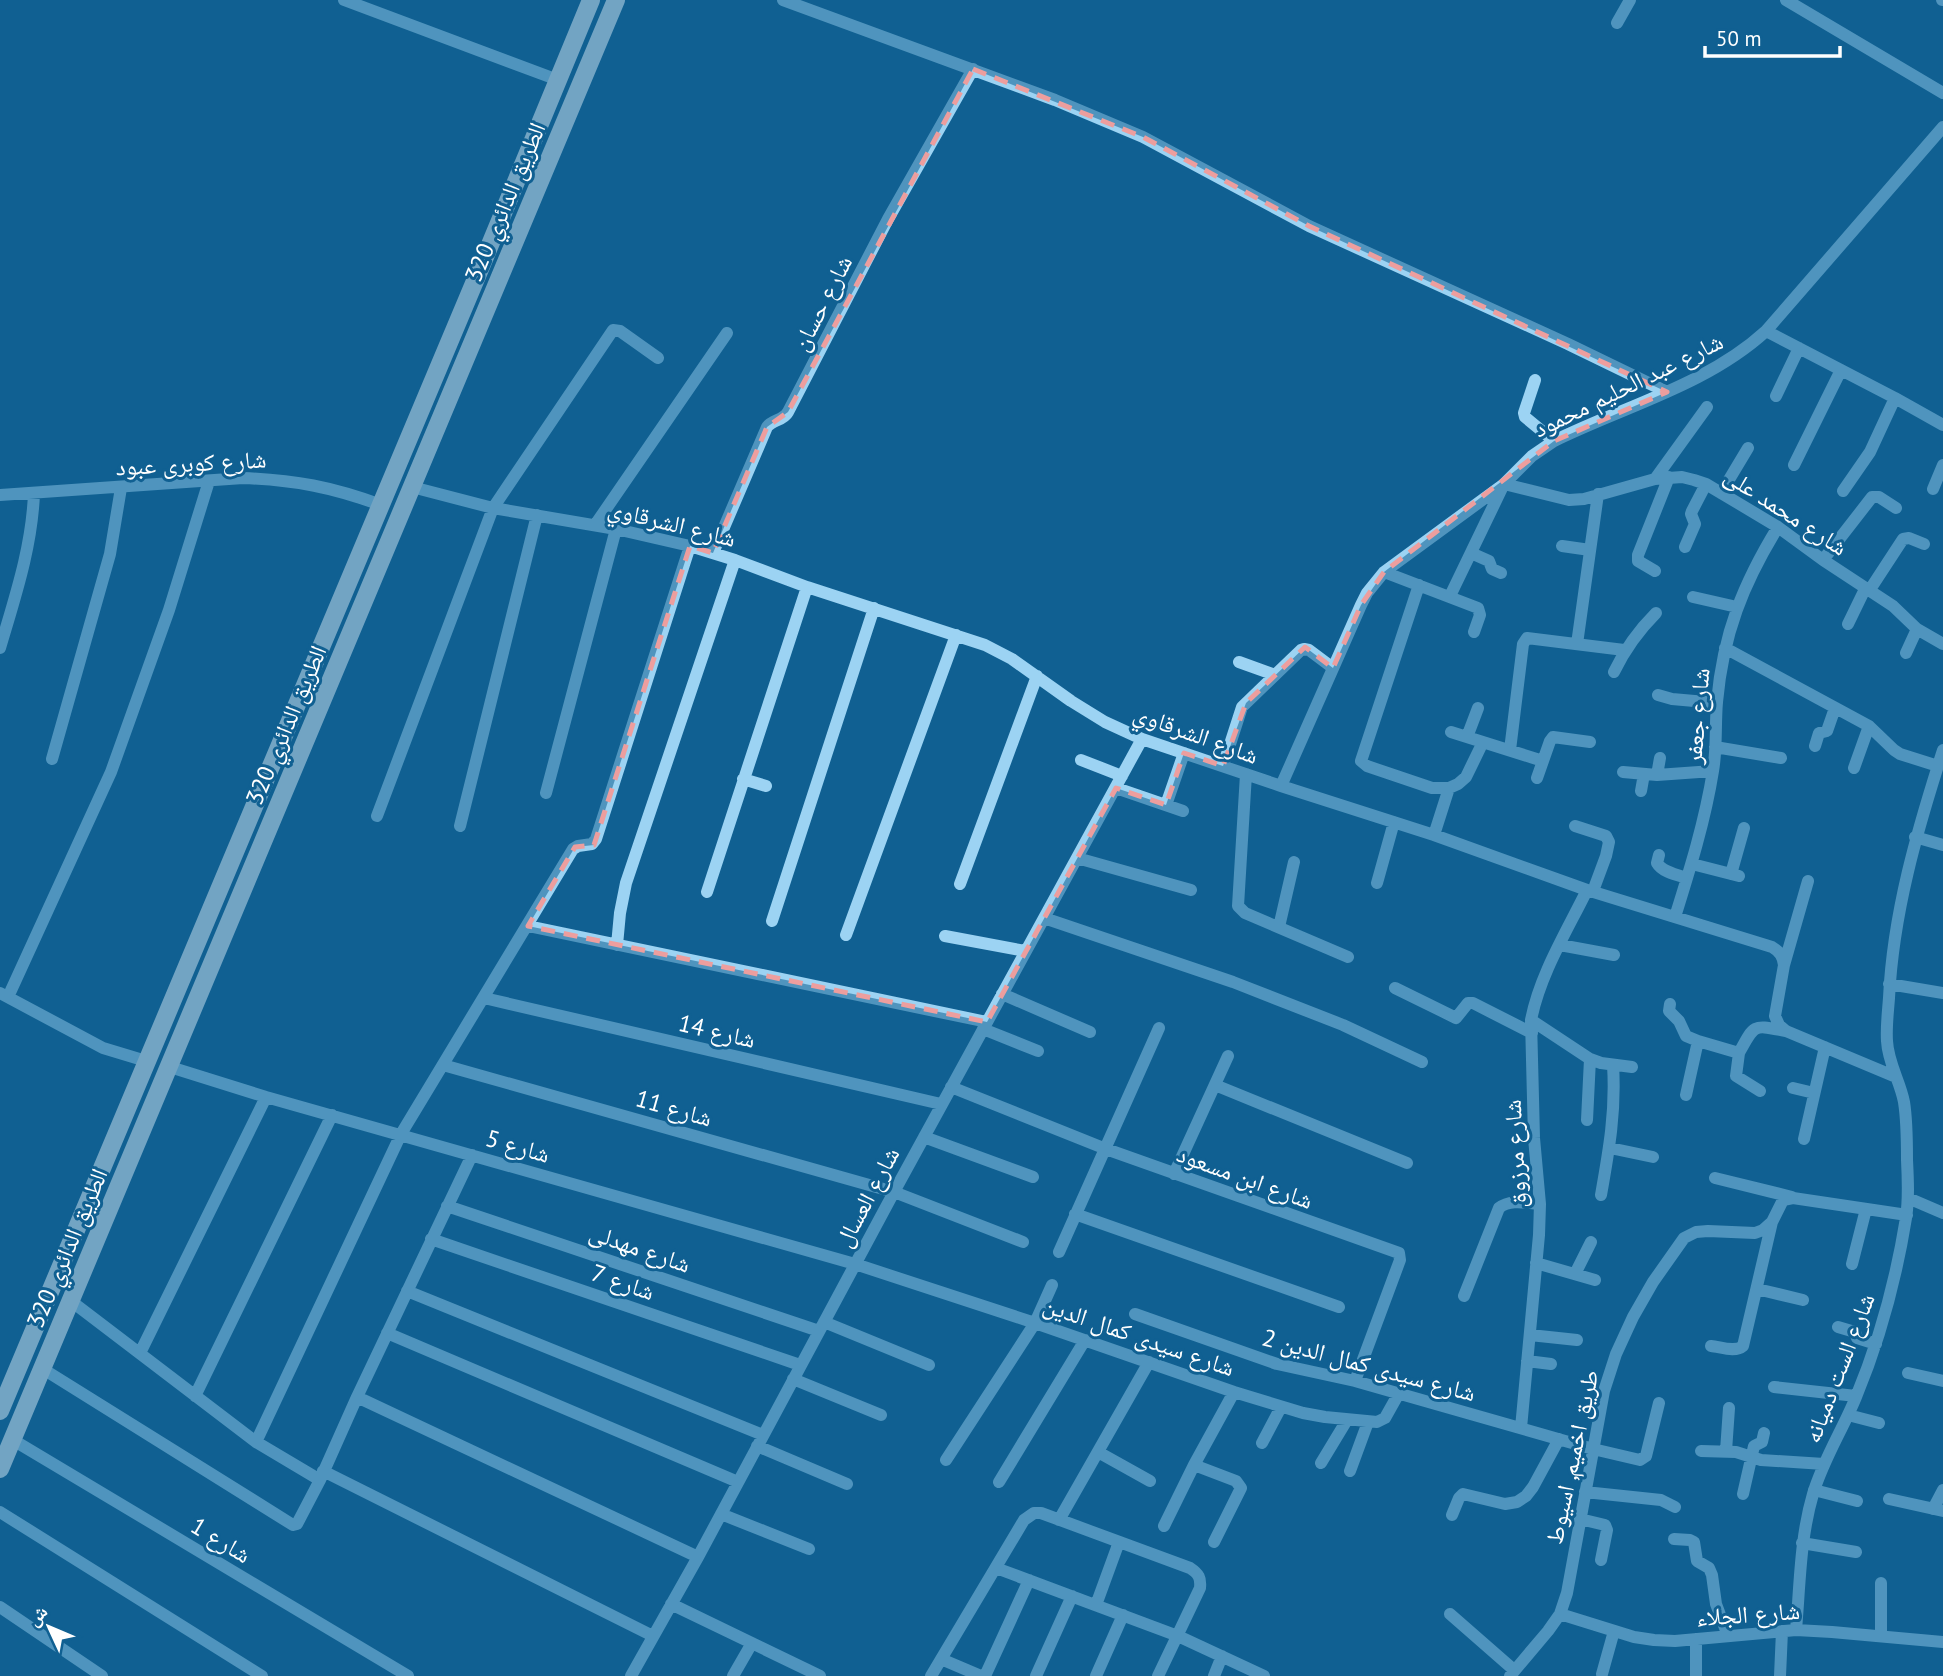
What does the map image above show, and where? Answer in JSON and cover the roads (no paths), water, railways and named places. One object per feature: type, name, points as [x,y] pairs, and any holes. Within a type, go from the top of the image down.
[{"type":"main road","name":"الطريق الدائري 320","points":[[0,1411],[591,0]]},
{"type":"main road","name":"الطريق الدائري 320","points":[[0,1469],[616,0]]},
{"type":"main road","points":[[480,270],[500,278]]},
{"type":"street","points":[[344,0],[558,80]]},
{"type":"street","points":[[783,0],[1055,100],[1143,137],[1309,226],[1569,344],[1667,392]]},
{"type":"street","points":[[1618,23],[1630,0]]},
{"type":"street","points":[[1786,0],[1943,93]]},
{"type":"street","name":"شارع حسان","points":[[713,553],[767,427],[773,421],[782,419],[788,412],[888,219],[973,69]]},
{"type":"street","name":"شارع عبد الحليم محمود","points":[[1281,786],[1361,605],[1384,572],[1504,484],[1532,456],[1554,441],[1667,392],[1730,360],[1749,346],[1766,331],[1943,127]]},
{"type":"street","points":[[377,816],[493,508],[613,330],[620,331],[658,358]]},
{"type":"street","points":[[1766,331],[1943,425]]},
{"type":"street","points":[[595,525],[727,333]]},
{"type":"street","points":[[1776,396],[1799,348]]},
{"type":"street","points":[[1794,464],[1841,370]]},
{"type":"street","points":[[1535,380],[1525,417],[1554,441]]},
{"type":"street","points":[[1843,491],[1870,452],[1895,398]]},
{"type":"street","points":[[1655,479],[1707,407]]},
{"type":"street","points":[[1721,493],[1748,447]]},
{"type":"street","points":[[1933,489],[1943,465]]},
{"type":"street","points":[[1655,571],[1639,561],[1638,555],[1669,477]]},
{"type":"street","name":"شارع محمد على","points":[[1504,484],[1569,500],[1584,499],[1669,477],[1682,477],[1706,484],[1778,527],[1893,606],[1917,629],[1943,644]]},
{"type":"street","name":"شارع كوبرى عبود","points":[[0,495],[243,478],[312,484],[346,492],[380,505]]},
{"type":"street","points":[[146,1061],[103,1048],[4,995],[111,772],[169,610],[209,481]]},
{"type":"street","points":[[1450,596],[1504,484]]},
{"type":"street","points":[[1685,547],[1695,524],[1691,514],[1706,484]]},
{"type":"street","name":"شارع الشرقاوي","points":[[412,487],[493,508],[616,529],[690,546],[985,645],[1012,659],[1070,701],[1105,722],[1142,739],[1590,890],[1772,947],[1779,951],[1784,965]]},
{"type":"street","points":[[52,759],[110,554],[121,488]]},
{"type":"street","points":[[0,648],[27,553],[34,493]]},
{"type":"street","points":[[1577,644],[1598,494]]},
{"type":"street","points":[[1823,560],[1872,497],[1879,497],[1896,508]]},
{"type":"street","points":[[460,826],[537,515]]},
{"type":"street","name":"شارع جعفر","points":[[1675,917],[1692,864],[1713,771],[1717,703],[1725,648],[1737,607],[1757,561],[1778,527]]},
{"type":"street","points":[[546,793],[616,529]]},
{"type":"street","points":[[1848,624],[1867,590],[1903,539],[1909,538],[1924,544]]},
{"type":"street","points":[[256,1442],[401,1134],[573,849],[592,844],[596,839],[690,546]]},
{"type":"street","points":[[1562,546],[1590,550]]},
{"type":"street","points":[[1471,553],[1489,561],[1492,569],[1501,573]]},
{"type":"street","points":[[617,945],[626,883],[735,560]]},
{"type":"street","points":[[1384,572],[1478,608],[1480,615],[1474,632]]},
{"type":"street","points":[[1419,584],[1361,761],[1367,766],[1432,788],[1449,788],[1466,777],[1483,742]]},
{"type":"street","points":[[708,892],[807,587]]},
{"type":"street","points":[[1693,597],[1737,607]]},
{"type":"street","points":[[772,921],[874,608]]},
{"type":"street","points":[[1614,672],[1624,650],[1656,612]]},
{"type":"street","points":[[1906,653],[1917,629]]},
{"type":"street","points":[[846,935],[956,635]]},
{"type":"street","points":[[1510,750],[1524,640],[1531,638],[1624,650]]},
{"type":"street","points":[[1725,648],[1869,726],[1900,754],[1941,760]]},
{"type":"street","points":[[1223,766],[1242,707],[1304,649],[1333,668]]},
{"type":"street","points":[[1239,662],[1275,675]]},
{"type":"street","points":[[960,884],[1037,676]]},
{"type":"street","points":[[1658,695],[1717,703]]},
{"type":"street","points":[[1467,737],[1478,708]]},
{"type":"street","points":[[1815,746],[1819,733],[1828,730],[1835,708]]},
{"type":"street","points":[[1854,768],[1869,726]]},
{"type":"street","points":[[1451,732],[1543,761]]},
{"type":"street","points":[[1537,778],[1553,737],[1590,742]]},
{"type":"street","name":"شارع العسال","points":[[631,1676],[1142,739]]},
{"type":"street","points":[[1715,747],[1781,758]]},
{"type":"street","points":[[1166,805],[1184,753]]},
{"type":"street","points":[[1657,775],[1660,758]]},
{"type":"street","points":[[1081,760],[1119,782],[1183,811]]},
{"type":"street","name":"شارع الست دميانه","points":[[1797,1630],[1802,1543],[1814,1490],[1876,1344],[1889,1301],[1907,1215],[1907,1124],[1904,1100],[1889,1059],[1889,984],[1895,935],[1915,837],[1941,760]]},
{"type":"street","points":[[1623,772],[1657,775],[1713,771]]},
{"type":"street","points":[[1246,774],[1238,906],[1279,928],[1349,957]]},
{"type":"street","points":[[1641,791],[1644,774]]},
{"type":"street","points":[[743,779],[766,786]]},
{"type":"street","points":[[1433,835],[1449,788]]},
{"type":"street","points":[[1377,883],[1394,822]]},
{"type":"street","name":"شارع مرزوق","points":[[1521,1428],[1540,1204],[1534,1138],[1532,1026],[1535,1001],[1560,945],[1606,856],[1609,842],[1606,836],[1575,826]]},
{"type":"street","points":[[1692,864],[1735,875],[1744,828]]},
{"type":"street","points":[[1915,837],[1943,845]]},
{"type":"street","points":[[1659,855],[1657,863],[1660,867],[1674,875],[1687,878]]},
{"type":"street","points":[[1077,858],[1191,890]]},
{"type":"street","points":[[1279,928],[1294,862]]},
{"type":"street","points":[[1786,1031],[1775,1016],[1784,965],[1808,881]]},
{"type":"street","points":[[1044,918],[1177,961],[1244,986],[1343,1025],[1422,1062]]},
{"type":"street","points":[[528,926],[985,1025],[1038,1051]]},
{"type":"street","points":[[945,936],[1026,951]]},
{"type":"street","points":[[1560,945],[1614,955]]},
{"type":"street","points":[[1889,984],[1943,993]]},
{"type":"street","points":[[1395,988],[1456,1017],[1468,1003],[1473,1003],[1532,1026],[1590,1059],[1632,1067]]},
{"type":"street","points":[[1002,994],[1090,1032]]},
{"type":"street","name":"شارع 14","points":[[484,998],[941,1104]]},
{"type":"street","points":[[1670,1004],[1669,1011],[1679,1021],[1686,1036],[1739,1052]]},
{"type":"street","points":[[1760,1091],[1736,1076],[1739,1052],[1749,1033],[1761,1026],[1786,1031],[1896,1077]]},
{"type":"street","points":[[1059,1252],[1159,1028]]},
{"type":"street","points":[[1686,1095],[1698,1041]]},
{"type":"street","points":[[1804,1139],[1825,1047]]},
{"type":"street","points":[[1174,1174],[1228,1056]]},
{"type":"street","points":[[1587,1120],[1590,1059]]},
{"type":"street","name":"شارع 11","points":[[443,1065],[894,1192],[1023,1242]]},
{"type":"street","points":[[1601,1195],[1610,1148],[1615,1093],[1613,1065]]},
{"type":"street","name":"شارع 5","points":[[170,1067],[266,1097],[855,1264]]},
{"type":"street","points":[[1215,1085],[1407,1163]]},
{"type":"street","name":"شارع ابن مسعود","points":[[951,1087],[1105,1149],[1399,1253],[1400,1260],[1355,1381]]},
{"type":"street","points":[[1793,1088],[1814,1093]]},
{"type":"street","points":[[139,1353],[266,1097]]},
{"type":"street","points":[[195,1396],[332,1115]]},
{"type":"street","points":[[924,1137],[1033,1177]]},
{"type":"street","points":[[1610,1148],[1653,1157]]},
{"type":"street","points":[[43,1369],[293,1525],[297,1524],[472,1155]]},
{"type":"street","points":[[1715,1178],[1793,1198],[1907,1215]]},
{"type":"street","points":[[1711,1346],[1734,1350],[1743,1346],[1772,1222],[1783,1200],[1793,1198]]},
{"type":"street","points":[[1908,1198],[1943,1213]]},
{"type":"street","points":[[1464,1296],[1499,1208],[1511,1202],[1540,1204]]},
{"type":"street","name":"شارع مهدلى","points":[[447,1206],[821,1327],[929,1365]]},
{"type":"street","points":[[1852,1264],[1866,1209]]},
{"type":"street","points":[[1075,1214],[1339,1307]]},
{"type":"street","name":"طريق اخميم, اسيوط","points":[[1512,1673],[1560,1614],[1567,1593],[1604,1391],[1616,1354],[1633,1317],[1675,1248],[1684,1238],[1696,1232],[1708,1231],[1755,1233],[1772,1222]]},
{"type":"street","name":"شارع 7","points":[[431,1239],[800,1365]]},
{"type":"street","points":[[1575,1274],[1591,1242]]},
{"type":"street","points":[[1536,1263],[1595,1280]]},
{"type":"street","name":"شارع سيدى كمال الدين","points":[[855,1264],[1035,1322],[1281,1407],[1303,1413],[1368,1422]]},
{"type":"street","points":[[946,1460],[1035,1322],[1052,1285]]},
{"type":"street","points":[[1757,1289],[1803,1300]]},
{"type":"street","points":[[407,1292],[760,1441],[847,1484]]},
{"type":"street","points":[[71,1301],[256,1442],[653,1636]]},
{"type":"street","name":"شارع سيدى كمال الدين 2","points":[[1135,1314],[1277,1364],[1355,1381],[1593,1449],[1643,1460],[1659,1403]]},
{"type":"street","points":[[1838,1327],[1855,1332],[1857,1338],[1876,1344]]},
{"type":"street","points":[[387,1333],[738,1482]]},
{"type":"street","points":[[1530,1335],[1577,1340]]},
{"type":"street","points":[[999,1482],[1085,1340]]},
{"type":"street","points":[[1527,1361],[1551,1364]]},
{"type":"street","points":[[1059,1520],[1149,1362]]},
{"type":"street","points":[[1908,1373],[1943,1381]]},
{"type":"street","points":[[793,1379],[881,1415]]},
{"type":"street","points":[[1774,1387],[1856,1396]]},
{"type":"street","points":[[1164,1525],[1234,1392]]},
{"type":"street","points":[[1350,1471],[1368,1422],[1385,1418],[1399,1393]]},
{"type":"street","points":[[357,1396],[698,1557]]},
{"type":"street","points":[[1262,1443],[1281,1407]]},
{"type":"street","points":[[1726,1451],[1729,1408]]},
{"type":"street","points":[[1848,1415],[1878,1423]]},
{"type":"street","points":[[1321,1463],[1347,1420]]},
{"type":"street","points":[[1744,1494],[1754,1444],[1762,1442],[1764,1433]]},
{"type":"street","points":[[1452,1516],[1463,1494],[1505,1504],[1517,1502],[1526,1496],[1559,1439]]},
{"type":"street","name":"شارع 1","points":[[13,1440],[408,1676]]},
{"type":"street","points":[[1701,1451],[1736,1452],[1752,1458],[1824,1464]]},
{"type":"street","points":[[1098,1452],[1150,1480]]},
{"type":"street","points":[[1194,1465],[1236,1481],[1241,1488],[1214,1542]]},
{"type":"street","points":[[1814,1490],[1857,1500]]},
{"type":"street","points":[[1889,1499],[1938,1510],[1943,1490]]},
{"type":"street","points":[[1584,1492],[1661,1500],[1675,1507]]},
{"type":"street","points":[[0,1512],[262,1676]]},
{"type":"street","points":[[931,1676],[1028,1516],[1041,1513],[1190,1568],[1197,1573],[1200,1588],[1158,1676]]},
{"type":"street","points":[[721,1514],[809,1549]]},
{"type":"street","points":[[1580,1519],[1605,1525],[1607,1530],[1601,1560]]},
{"type":"street","points":[[1674,1539],[1694,1542],[1697,1561],[1709,1568],[1716,1604],[1728,1636]]},
{"type":"street","points":[[1096,1605],[1118,1542]]},
{"type":"street","points":[[1802,1543],[1856,1552]]},
{"type":"street","points":[[996,1568],[1178,1636],[1264,1676]]},
{"type":"street","points":[[941,1659],[983,1676],[1030,1580]]},
{"type":"street","points":[[1881,1583],[1881,1636]]},
{"type":"street","points":[[1036,1676],[1072,1596]]},
{"type":"street","points":[[671,1604],[820,1676]]},
{"type":"street","points":[[0,1607],[102,1676]]},
{"type":"street","points":[[1450,1614],[1512,1673]]},
{"type":"street","name":"شارع الجلاء","points":[[1560,1614],[1654,1640],[1675,1641],[1797,1630],[1943,1642]]},
{"type":"street","points":[[1096,1676],[1123,1615]]},
{"type":"street","points":[[1602,1674],[1614,1631]]},
{"type":"street","points":[[1780,1676],[1782,1631]]},
{"type":"street","points":[[1696,1639],[1696,1676]]},
{"type":"street","points":[[733,1676],[752,1643]]},
{"type":"street","points":[[1214,1676],[1222,1656]]}]
